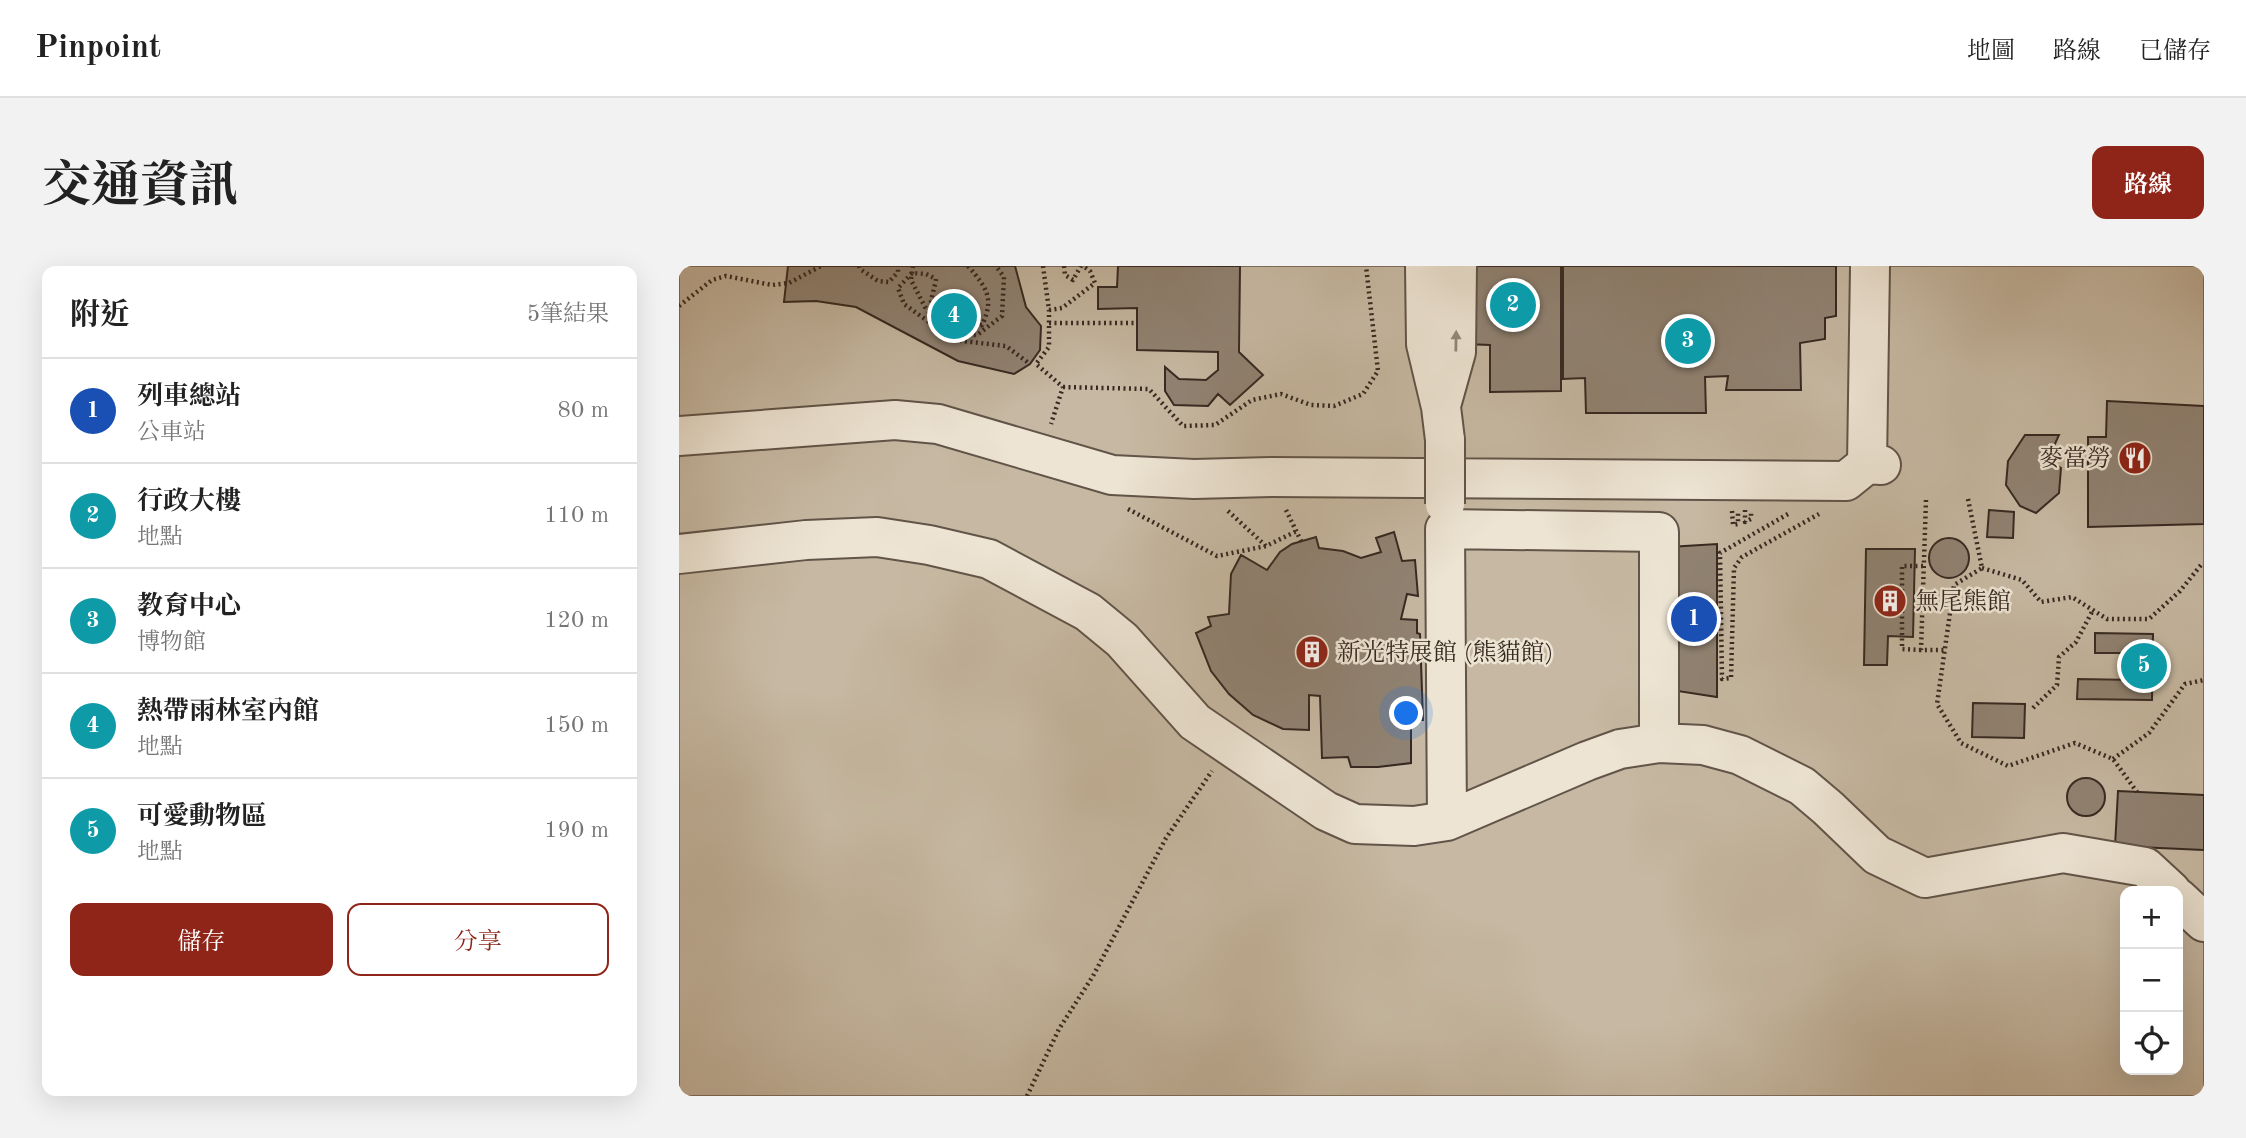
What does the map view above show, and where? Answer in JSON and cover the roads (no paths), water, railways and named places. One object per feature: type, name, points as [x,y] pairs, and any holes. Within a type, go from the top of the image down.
[{"type":"street","points":[[1425,266],[1426,344],[1443,423],[1447,821]]},
{"type":"street","points":[[1443,423],[1456,352],[1457,266]]},
{"type":"street","points":[[679,436],[895,420],[938,424],[1112,475],[1194,479],[1607,479],[1742,493],[1846,481],[1874,465],[1870,266]]},
{"type":"street","points":[[1445,517],[1659,532],[1659,743]]},
{"type":"street","points":[[679,554],[806,540],[877,537],[929,545],[989,559],[1088,612],[1122,640],[1195,722],[1326,811],[1356,824],[1414,826],[1447,821],[1620,749],[1659,743],[1703,745],[1740,755],[1802,786],[1828,807],[1877,855],[1925,878],[2063,853],[2144,867],[2165,886]]},
{"type":"street","points":[[2183,903],[2204,922]]},
{"type":"place","name":"行政大樓","points":[[1513,305]]},
{"type":"place","name":"熱帶雨林室內館","points":[[954,316]]},
{"type":"place","name":"教育中心","points":[[1688,341]]},
{"type":"place","name":"麥當勞","points":[[2135,458]]},
{"type":"place","name":"無尾熊館","points":[[1890,601]]},
{"type":"place","name":"列車總站","points":[[1694,619]]},
{"type":"place","name":"新光特展館 (熊貓館)","points":[[1312,652]]},
{"type":"place","name":"可愛動物區","points":[[2144,666]]}]
